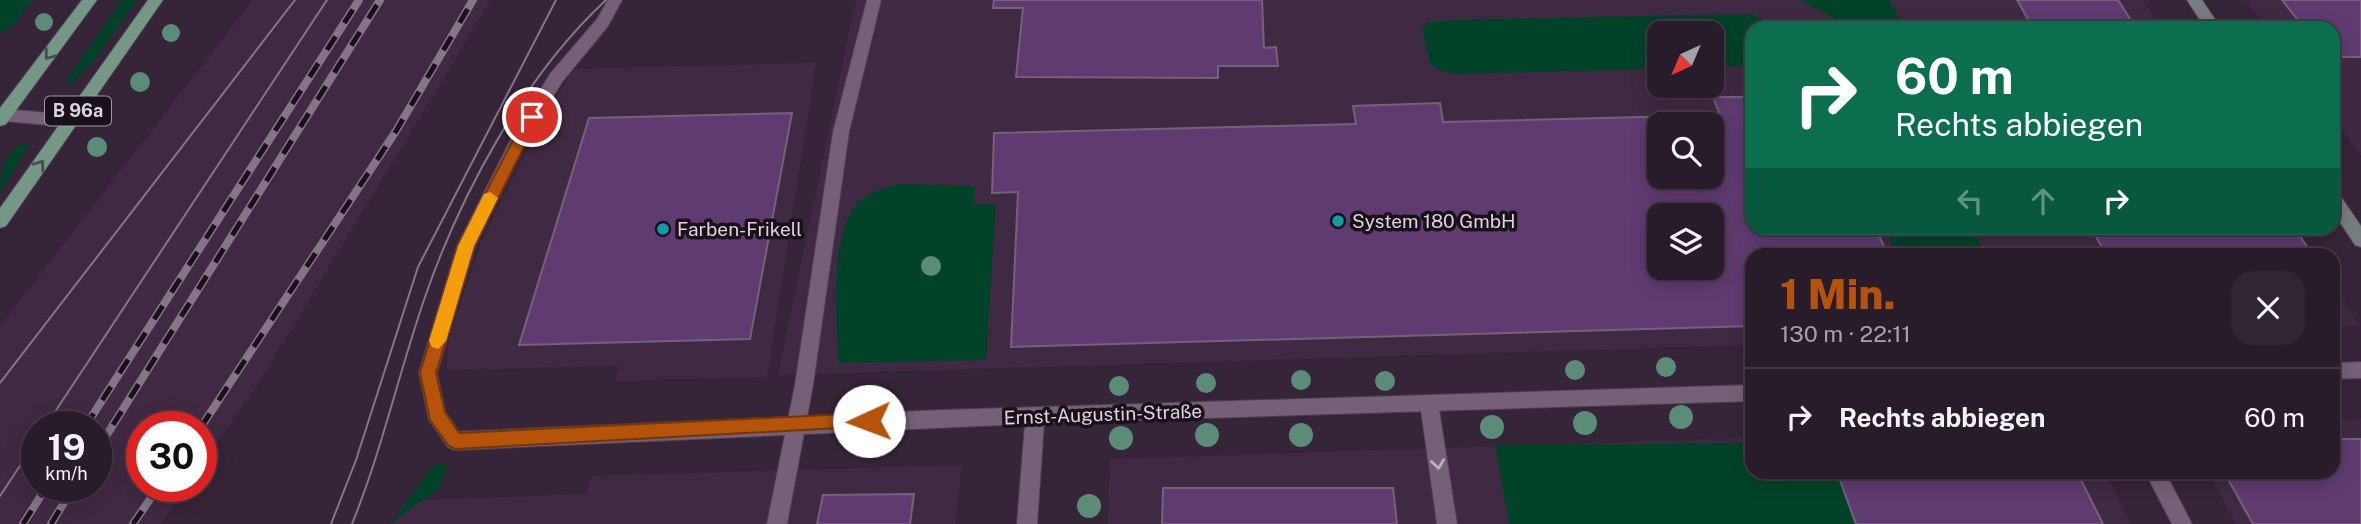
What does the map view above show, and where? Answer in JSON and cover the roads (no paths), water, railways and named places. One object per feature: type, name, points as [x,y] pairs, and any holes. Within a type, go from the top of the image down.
[{"type":"main road","name":"B 96a","points":[[1,116],[90,0]]},
{"type":"main road","name":"B 96a","points":[[0,221],[156,0]]},
{"type":"street","name":"Ernst-Augustin-Straße","points":[[615,0],[603,22],[556,78],[520,137],[466,246],[428,373],[436,414],[455,441],[796,424],[1745,393]]},
{"type":"street","points":[[777,524],[796,424],[841,132],[874,0]]},
{"type":"street","points":[[2194,0],[2208,21]]},
{"type":"street","points":[[1,116],[71,121]]},
{"type":"street","points":[[2340,209],[2361,240]]},
{"type":"street","points":[[2340,371],[2361,370]]},
{"type":"street","points":[[1429,403],[1447,524]]},
{"type":"street","points":[[1027,524],[1035,416]]},
{"type":"street","points":[[2159,479],[2182,524]]},
{"type":"tram line","points":[[0,383],[295,0]]},
{"type":"tram line","points":[[56,411],[327,0]]},
{"type":"tram line","points":[[331,524],[356,460],[418,267],[556,0]]},
{"type":"tram line","points":[[352,524],[425,297],[457,217],[477,177],[523,100],[576,30],[606,0]]},
{"type":"tram line","points":[[0,496],[21,464]]},
{"type":"railway","points":[[95,411],[359,0]]},
{"type":"railway","points":[[112,427],[380,0]]},
{"type":"railway","points":[[212,411],[396,131],[473,0]]},
{"type":"railway","points":[[23,524],[37,502]]},
{"type":"railway","points":[[51,524],[64,502]]},
{"type":"railway","points":[[133,524],[148,502]]},
{"type":"place","name":"System 180 GmbH","points":[[1338,221]]},
{"type":"place","name":"Farben-Frikell","points":[[663,229]]}]
